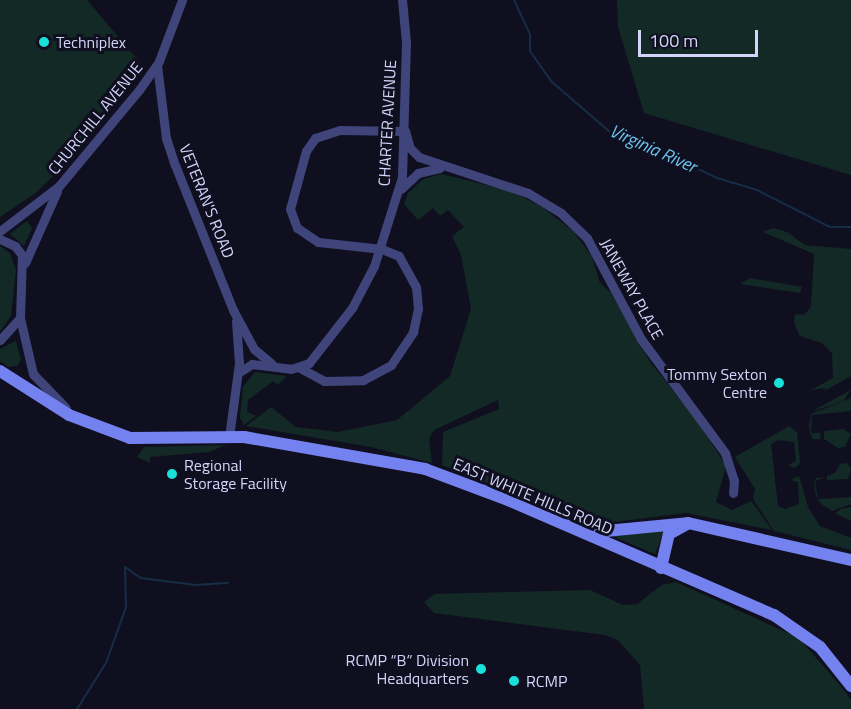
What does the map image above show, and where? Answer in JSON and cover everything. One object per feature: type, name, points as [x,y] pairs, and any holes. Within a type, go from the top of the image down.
[{"type":"street","name":"CHURCHILL AVENUE","points":[[0,231],[59,186],[157,65],[182,0]]},
{"type":"street","name":"CHARTER AVENUE","points":[[300,368],[318,354],[352,308],[382,249],[399,192],[405,131],[406,42],[402,0]]},
{"type":"street","name":"VETERAN'S ROAD","points":[[157,65],[166,138],[233,310],[254,349],[276,367]]},
{"type":"street","points":[[238,373],[252,364],[300,368],[324,381],[353,382],[381,372],[399,356],[417,321],[416,287],[404,261],[382,249],[318,242],[297,228],[290,209],[306,152],[315,138],[340,130],[405,131]]},
{"type":"street","name":"JANEWAY PLACE","points":[[405,131],[410,148],[419,157],[442,167],[472,172],[528,193],[561,213],[587,238],[641,339],[725,453],[734,480],[734,493]]},
{"type":"street","name":"JANEWAY PLACE","points":[[399,192],[418,173],[442,167]]},
{"type":"street","points":[[21,277],[40,222],[59,186]]},
{"type":"street","points":[[0,239],[15,246],[22,255],[20,318],[33,374],[63,406],[93,426]]},
{"type":"street","name":"VETERAN'S ROAD","points":[[230,436],[238,373],[238,331],[233,310]]},
{"type":"street","points":[[0,340],[20,318]]},
{"type":"street","name":"EAST WHITE HILLS ROAD","points":[[0,371],[93,426],[142,439],[230,436],[353,454],[425,469],[508,500],[578,533],[792,624],[820,647],[851,686]]},
{"type":"street","points":[[661,568],[669,534],[688,523]]},
{"type":"street","points":[[578,533],[688,523],[851,560]]},
{"type":"green space","points":[[0,0],[87,0],[143,66],[64,165],[37,192],[0,217]]},
{"type":"green space","points":[[617,0],[851,0],[851,175],[644,113],[618,27]]},
{"type":"green space","points":[[441,174],[511,191],[542,207],[574,232],[592,257],[600,283],[611,293],[650,362],[699,423],[726,466],[716,502],[732,510],[751,501],[772,530],[686,513],[590,525],[442,465],[443,432],[499,409],[498,400],[434,430],[429,439],[432,463],[371,447],[246,426],[271,407],[296,427],[338,432],[397,420],[450,376],[471,309],[461,255],[452,236],[464,227],[448,210],[440,216],[433,208],[418,220],[404,204],[408,193],[423,179]]},
{"type":"green space","points":[[27,221],[32,228],[24,246],[10,234]]},
{"type":"green space","points":[[773,228],[787,232],[805,245],[851,249],[851,376],[824,391],[825,388],[811,390],[833,378],[832,353],[822,343],[800,336],[794,323],[795,314],[804,315],[811,307],[814,254],[763,232]]},
{"type":"green space","points":[[0,246],[10,253],[16,270],[11,316],[0,332]]},
{"type":"green space","points":[[750,278],[802,287],[800,293],[740,284]]},
{"type":"green space","points":[[16,341],[21,360],[17,366],[8,367],[0,361],[0,349]]},
{"type":"green space","points":[[255,372],[287,376],[278,385],[273,381],[248,400],[247,412],[256,416],[244,425],[240,418],[243,387]]},
{"type":"green space","points":[[851,390],[843,401],[814,411],[816,409]]},
{"type":"green space","points":[[851,398],[851,411],[812,415],[811,433],[820,433],[821,439],[813,439],[810,433],[809,425],[811,414]]},
{"type":"green space","points":[[789,426],[797,432],[800,463],[795,468],[788,465],[796,461],[794,442],[778,440],[771,444],[778,506],[785,509],[799,504],[798,482],[790,480],[799,476],[808,507],[820,526],[851,538],[851,550],[774,531],[753,499],[755,489],[735,457]]},
{"type":"green space","points":[[843,429],[851,434],[845,447],[838,448],[824,439],[824,431]]},
{"type":"green space","points":[[226,445],[209,452],[150,457],[150,463],[137,457],[144,447]]},
{"type":"green space","points":[[847,463],[851,469],[848,479],[827,480],[827,476],[835,473],[840,464]]},
{"type":"green space","points":[[825,477],[815,481],[818,499],[851,497],[851,504],[832,511],[821,504],[816,496],[814,482],[816,478]]},
{"type":"green space","points":[[851,507],[851,521],[835,513],[841,509]]},
{"type":"green space","points":[[664,531],[655,554],[612,536]]},
{"type":"green space","points":[[676,582],[799,638],[844,690],[851,700],[851,709],[644,709],[640,665],[618,640],[605,635],[434,613],[424,602],[435,594],[590,590],[623,605],[637,604],[662,585]]},
{"type":"waterway","name":"Virginia River","points":[[514,0],[530,34],[530,51],[552,82],[610,132],[655,148],[717,178],[757,190],[830,227],[851,227]]},
{"type":"waterway","points":[[125,567],[141,578],[196,585],[228,583]]},
{"type":"waterway","points":[[77,709],[106,663],[126,607],[125,567]]},
{"type":"place","name":"Techniplex","points":[[44,42]]},
{"type":"place","name":"Tommy Sexton Centre","points":[[779,383]]},
{"type":"place","name":"Regional Storage Facility","points":[[172,474]]},
{"type":"place","name":"RCMP “B” Division Headquarters","points":[[481,669]]},
{"type":"place","name":"RCMP","points":[[514,681]]}]
